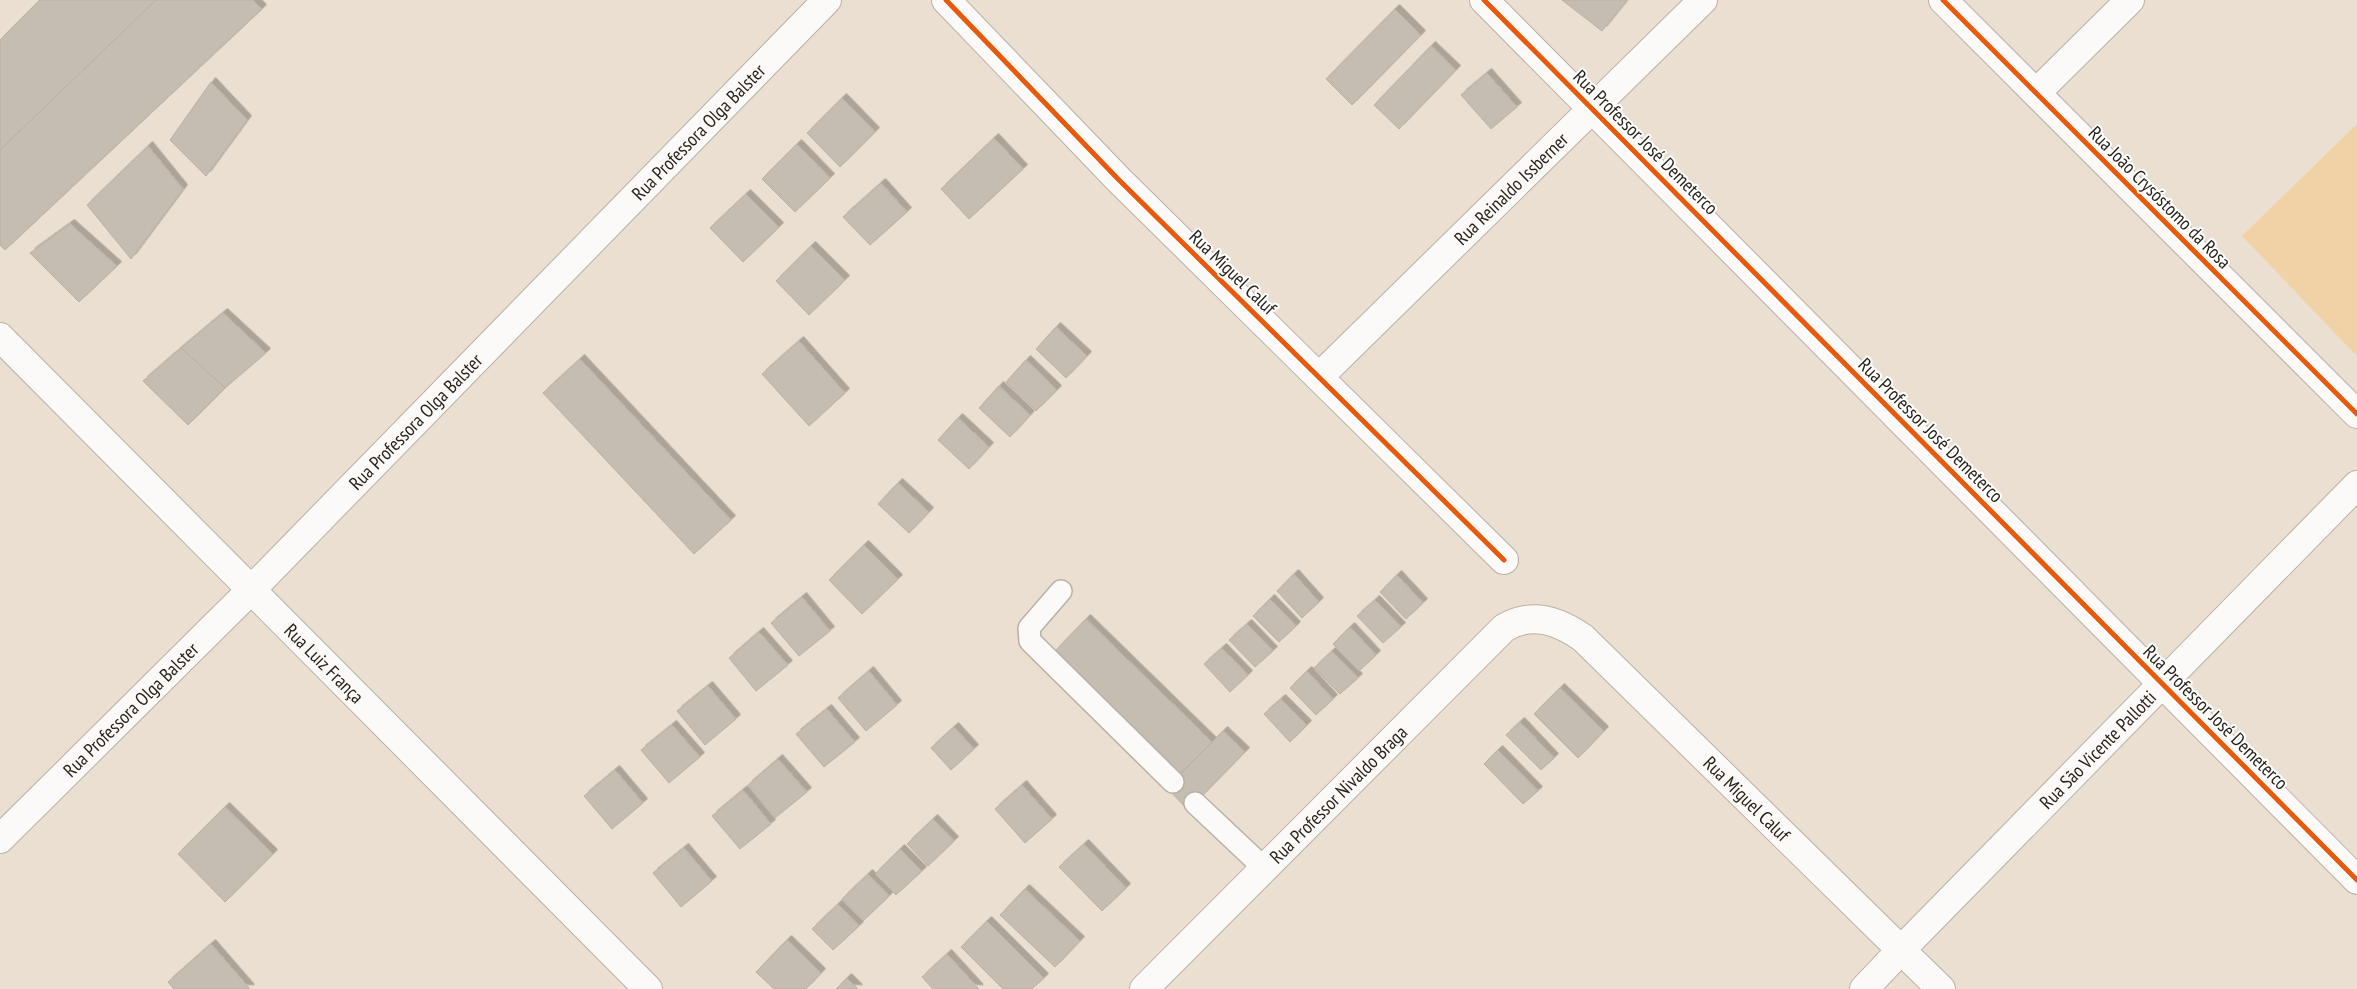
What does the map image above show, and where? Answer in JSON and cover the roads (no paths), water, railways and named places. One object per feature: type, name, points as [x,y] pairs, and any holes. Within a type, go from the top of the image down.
[{"type":"main road","name":"Rua Professora Olga Balster","points":[[0,839],[251,590],[827,0]]},
{"type":"main road","name":"Rua Miguel Caluf","points":[[946,0],[1118,179],[1504,560]]},
{"type":"main road","name":"Rua Professor José Demeterco","points":[[1484,0],[2357,880]]},
{"type":"main road","name":"Rua Reinaldo Issberner","points":[[1319,377],[1703,0]]},
{"type":"main road","name":"Rua João Crysóstomo da Rosa","points":[[1942,0],[2357,414]]},
{"type":"main road","points":[[2036,93],[2130,0]]},
{"type":"main road","name":"Rua Luiz França","points":[[0,337],[648,989]]},
{"type":"main road","name":"Rua São Vicente Pallotti","points":[[1864,989],[2357,485]]},
{"type":"main road","name":"Rua Miguel Caluf","points":[[1543,619],[1560,624],[1583,638],[1941,989]]},
{"type":"main road","name":"Rua Professor Nivaldo Braga","points":[[1144,989],[1504,628],[1523,620],[1543,619]]},
{"type":"lane","points":[[1061,591],[1030,628],[1030,641],[1173,782]]},
{"type":"lane","points":[[1195,803],[1264,868]]}]
